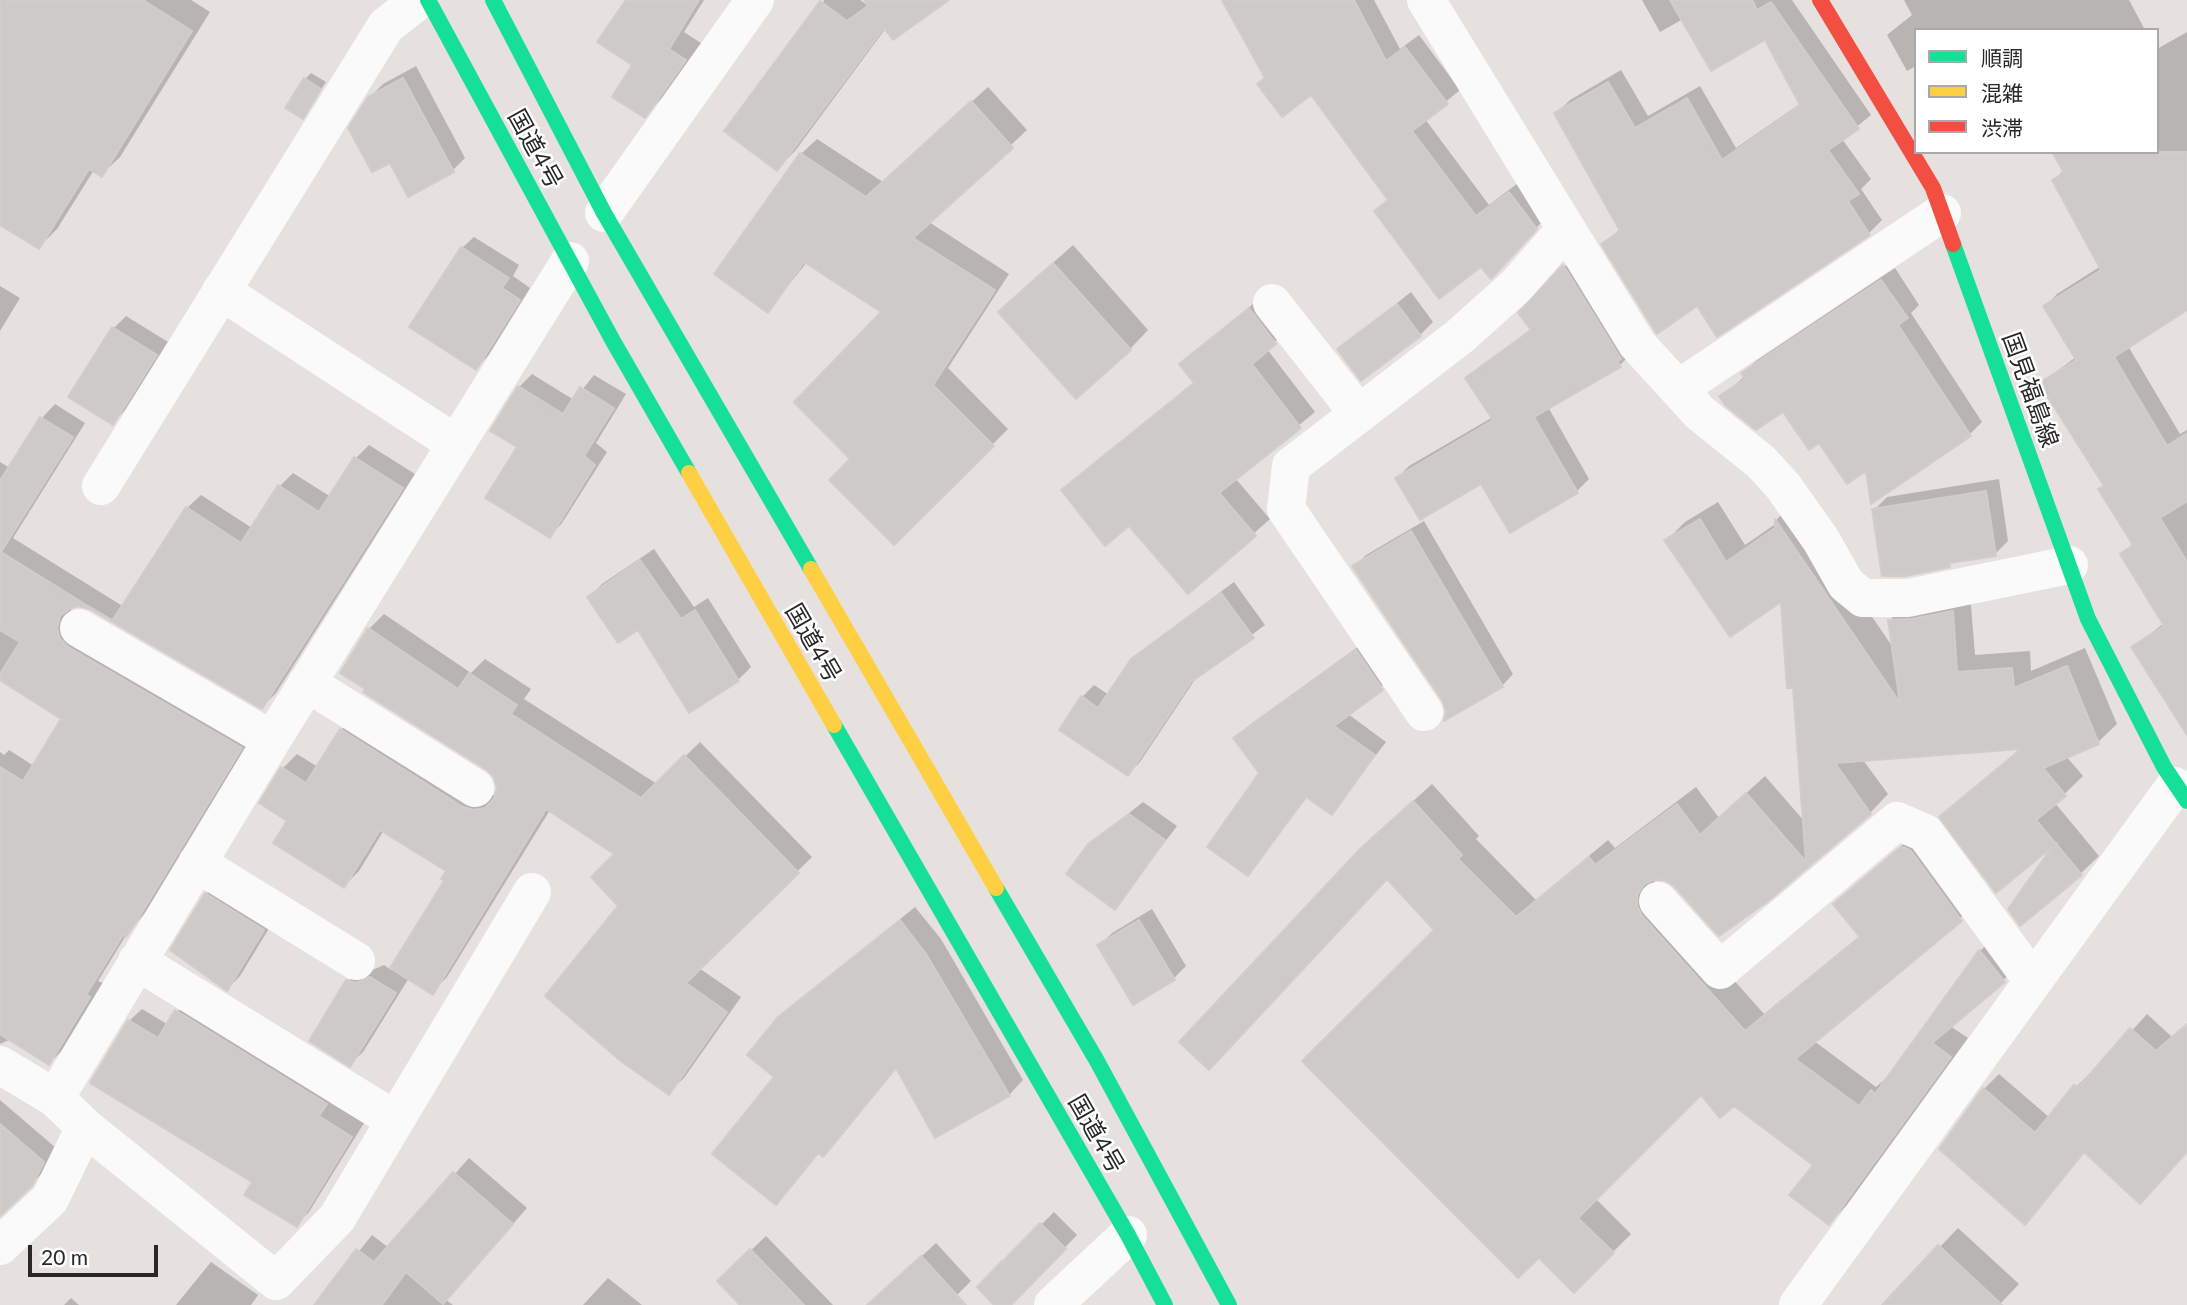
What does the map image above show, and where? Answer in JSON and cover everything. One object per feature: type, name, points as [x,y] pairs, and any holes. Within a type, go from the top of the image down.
[{"type":"main road","name":"国道4号","points":[[428,0],[634,377],[1128,1235],[1165,1305]]},
{"type":"main road","name":"国道4号","points":[[492,0],[604,213],[1090,1049],[1229,1305]]},
{"type":"main road","name":"国見福島線","points":[[1820,0],[1933,188],[2088,619],[2181,793]]},
{"type":"street","points":[[101,486],[386,26],[419,0]]},
{"type":"street","points":[[604,213],[755,0]]},
{"type":"street","points":[[1426,0],[1637,344],[1700,413],[1761,462],[1783,486],[1821,540],[1846,584],[1863,598],[1908,598],[2069,565]]},
{"type":"street","points":[[1678,389],[1942,213]]},
{"type":"street","points":[[1424,712],[1286,509],[1291,466],[1469,329],[1516,286],[1566,229]]},
{"type":"street","points":[[55,1098],[307,683],[570,261]]},
{"type":"street","points":[[221,291],[456,444]]},
{"type":"street","points":[[1272,303],[1359,414]]},
{"type":"street","points":[[79,628],[272,740]]},
{"type":"street","points":[[307,683],[475,788]]},
{"type":"street","points":[[1798,1305],[2033,981],[2181,793]]},
{"type":"street","points":[[1658,901],[1720,970],[1897,821],[1925,833],[2033,981]]},
{"type":"street","points":[[197,863],[356,961]]},
{"type":"street","points":[[0,1065],[55,1098],[85,1127],[276,1281],[337,1218],[532,892]]},
{"type":"street","points":[[137,961],[395,1120]]},
{"type":"street","points":[[0,1246],[50,1199],[85,1127]]},
{"type":"street","points":[[1053,1305],[1128,1235]]},
{"type":"building","points":[[0,0],[143,0],[192,31],[102,177],[89,169],[39,249],[0,225]]},
{"type":"building","points":[[626,0],[699,0],[669,49],[686,60],[645,118],[612,97],[632,65],[597,42]]},
{"type":"building","points":[[864,0],[949,0],[893,40],[884,28],[777,171],[724,131],[820,1],[847,21],[868,6]]},
{"type":"building","points":[[1222,0],[1354,0],[1386,61],[1405,47],[1448,104],[1412,131],[1476,216],[1509,192],[1537,229],[1491,279],[1481,267],[1439,299],[1374,211],[1388,200],[1311,95],[1282,117],[1257,84],[1265,78]]},
{"type":"building","points":[[1670,0],[1752,0],[1757,10],[1771,2],[1859,129],[1828,150],[1859,194],[1848,201],[1870,235],[1717,337],[1697,306],[1657,334],[1601,244],[1620,231],[1554,113],[1608,82],[1635,128],[1687,98],[1722,160],[1800,105],[1765,40],[1711,71]]},
{"type":"building","points":[[304,78],[321,89],[303,119],[285,108]]},
{"type":"building","points":[[403,78],[454,172],[408,197],[390,163],[372,172],[348,128],[368,97]]},
{"type":"building","points":[[971,101],[1013,148],[913,238],[995,290],[933,385],[994,446],[894,545],[829,480],[850,459],[794,402],[881,312],[804,262],[768,313],[714,274],[800,153],[866,197]]},
{"type":"building","points":[[2187,152],[2187,310],[2114,357],[2167,446],[2187,433],[2187,501],[2160,518],[2187,562],[2187,735],[2131,647],[2164,626],[2120,554],[2133,545],[2098,489],[2104,486],[2039,383],[2076,360],[2043,306],[2101,270],[2052,180],[2064,173],[2053,154]]},
{"type":"building","points":[[461,247],[509,278],[502,288],[520,300],[476,370],[409,327]]},
{"type":"building","points":[[1053,263],[1131,350],[1076,399],[998,312]]},
{"type":"building","points":[[1563,265],[1621,359],[1617,361],[1621,367],[1534,417],[1578,493],[1510,533],[1481,484],[1420,520],[1395,478],[1493,420],[1465,378],[1531,330],[1518,313]]},
{"type":"building","points":[[1881,280],[1908,318],[1898,325],[1971,436],[1871,504],[1866,471],[1847,484],[1819,443],[1809,450],[1783,412],[1756,430],[1725,405],[1719,396],[1745,379],[1741,373]]},
{"type":"building","points":[[1397,304],[1421,336],[1361,381],[1337,349]]},
{"type":"building","points":[[1249,308],[1276,344],[1252,364],[1301,428],[1219,493],[1256,536],[1188,594],[1129,526],[1105,546],[1061,490],[1194,383],[1179,364]]},
{"type":"building","points":[[112,327],[157,355],[113,425],[68,397]]},
{"type":"building","points":[[518,386],[563,414],[580,387],[614,408],[584,456],[595,465],[550,538],[485,498],[517,447],[490,431]]},
{"type":"building","points":[[40,417],[73,437],[1,552],[112,621],[186,507],[241,543],[278,485],[319,512],[354,457],[403,488],[262,709],[90,609],[78,606],[60,616],[57,629],[60,639],[68,647],[242,748],[133,927],[126,937],[123,935],[86,995],[90,997],[49,1065],[0,1034],[0,767],[23,781],[61,719],[0,680],[0,674],[20,642],[0,630],[0,481]]},
{"type":"building","points":[[1986,491],[1996,556],[1949,563],[1950,567],[1906,576],[1882,576],[1872,509]]},
{"type":"building","points":[[1700,519],[1726,562],[1775,528],[1775,519],[1900,703],[1888,620],[1912,619],[1953,611],[1957,672],[2012,668],[2014,688],[2067,666],[2099,744],[2043,768],[2066,796],[2036,820],[2082,875],[2020,926],[2008,909],[2052,847],[1996,893],[1939,817],[2021,749],[1835,763],[1871,814],[1767,902],[1719,936],[1674,886],[1664,880],[1653,880],[1644,884],[1637,895],[1637,906],[1642,916],[1745,1031],[1860,937],[1833,904],[1897,850],[1903,847],[1911,851],[1962,921],[1795,1059],[1859,1106],[1871,1090],[1875,1094],[1979,950],[2005,982],[1932,1043],[1951,1057],[1829,1225],[1789,1195],[1813,1165],[1734,1106],[1720,1118],[1701,1095],[1578,1218],[1614,1253],[1574,1293],[1539,1258],[1518,1278],[1302,1061],[1434,930],[1387,879],[1209,1070],[1179,1042],[1360,849],[1413,801],[1462,855],[1458,859],[1516,917],[1589,857],[1595,865],[1677,804],[1700,835],[1746,793],[1806,862],[1793,688],[1787,688],[1781,602],[1730,637],[1664,540]]},
{"type":"building","points":[[1411,531],[1503,687],[1444,721],[1446,711],[1442,700],[1352,566]]},
{"type":"building","points":[[640,560],[681,619],[695,610],[739,681],[689,713],[638,630],[618,643],[587,597]]},
{"type":"building","points":[[1221,593],[1254,638],[1191,682],[1128,776],[1059,730],[1081,696],[1098,708],[1131,659]]},
{"type":"building","points":[[368,628],[458,689],[469,673],[517,705],[511,714],[641,798],[684,755],[799,873],[686,983],[727,1012],[669,1095],[622,1062],[545,996],[618,906],[591,877],[614,854],[546,809],[433,995],[390,968],[444,881],[441,879],[446,871],[380,830],[344,888],[273,843],[287,821],[259,803],[281,767],[306,783],[340,729],[463,807],[474,810],[485,808],[494,799],[497,788],[494,777],[487,770],[363,692],[365,689],[340,673]]},
{"type":"building","points":[[1356,650],[1383,690],[1334,726],[1375,755],[1332,815],[1306,797],[1248,876],[1207,847],[1259,773],[1233,738]]},
{"type":"building","points":[[1129,814],[1165,840],[1115,910],[1066,874],[1088,844]]},
{"type":"building","points":[[205,893],[264,930],[227,991],[170,950]]},
{"type":"building","points":[[900,920],[926,954],[1010,1096],[935,1138],[896,1068],[823,1157],[818,1153],[776,1205],[712,1154],[774,1077],[747,1055],[778,1017]]},
{"type":"building","points":[[1139,920],[1175,980],[1133,1005],[1097,945]]},
{"type":"building","points":[[370,977],[396,993],[350,1067],[309,1041],[346,980],[356,983]]},
{"type":"building","points":[[175,1010],[327,1104],[319,1116],[352,1137],[297,1227],[244,1195],[252,1182],[90,1083],[128,1020],[158,1038]]},
{"type":"building","points":[[2187,1024],[2187,1152],[2140,1204],[2084,1152],[2025,1225],[1939,1149],[1983,1088],[2035,1133],[2074,1085],[2078,1088],[2130,1028],[2156,1051]]},
{"type":"building","points":[[0,1124],[44,1162],[32,1186],[0,1216]]},
{"type":"building","points":[[453,1172],[513,1224],[443,1304],[406,1272],[382,1305],[314,1305],[356,1249],[374,1262]]},
{"type":"building","points":[[1040,1223],[1066,1249],[1011,1305],[994,1305],[977,1287],[1002,1261],[1006,1265],[1004,1260]]},
{"type":"building","points":[[1938,1245],[2002,1305],[1882,1305]]},
{"type":"building","points":[[750,1249],[804,1305],[740,1305],[717,1281]]},
{"type":"building","points":[[921,1256],[966,1305],[867,1305]]},
{"type":"traffic: fast","points":[[428,0],[613,341],[689,473]]},
{"type":"traffic: fast","points":[[493,0],[604,213],[811,569]]},
{"type":"traffic: fast","points":[[1953,244],[2088,619],[2164,767],[2187,801]]},
{"type":"traffic: fast","points":[[834,725],[1128,1235],[1165,1305]]},
{"type":"traffic: fast","points":[[996,888],[1097,1061],[1229,1305]]},
{"type":"traffic: slow","points":[[689,473],[834,725]]},
{"type":"traffic: slow","points":[[811,569],[996,888]]},
{"type":"traffic: jam","points":[[1820,0],[1933,188],[1953,244]]}]
